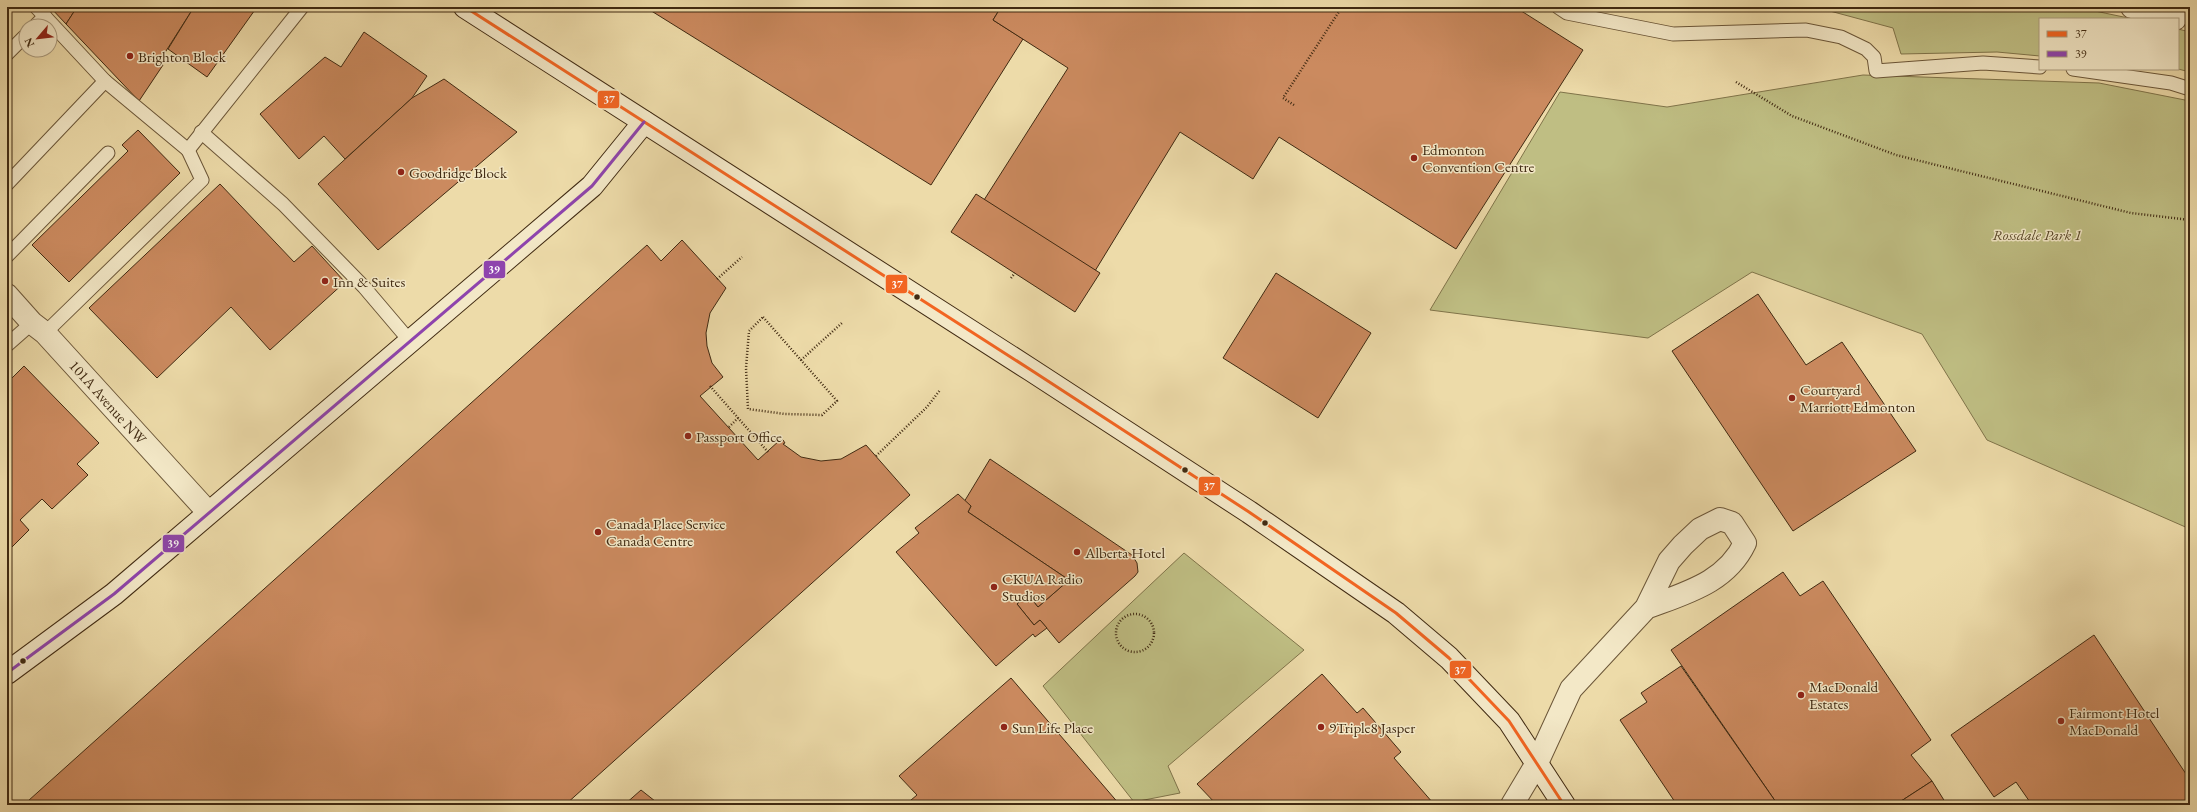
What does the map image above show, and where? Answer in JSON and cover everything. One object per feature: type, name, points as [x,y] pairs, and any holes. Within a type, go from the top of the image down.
[{"type":"main road","points":[[466,7],[557,64],[644,122],[1025,366],[1345,577],[1396,613],[1449,658],[1509,721],[1564,805]]},
{"type":"main road","points":[[2132,7],[2173,18]]},
{"type":"main road","points":[[2186,7],[2190,8]]},
{"type":"main road","points":[[2179,20],[2190,23]]},
{"type":"main road","points":[[7,673],[114,594],[409,340],[592,186],[644,122]]},
{"type":"main road","name":"101A Avenue NW","points":[[7,295],[208,512]]},
{"type":"main road","points":[[1512,805],[1537,763],[1571,689],[1646,608],[1669,561],[1700,529],[1720,519],[1732,523],[1745,543],[1740,555],[1728,568],[1705,586],[1646,608]]},
{"type":"lane","points":[[188,150],[302,7]]},
{"type":"lane","points":[[1558,7],[1567,13],[1673,34],[1806,30],[1841,37],[1866,49],[1874,57],[1876,71],[1983,63],[2039,67]]},
{"type":"lane","points":[[7,345],[38,328],[202,180],[188,150],[105,81],[40,12]]},
{"type":"lane","points":[[7,54],[18,43]]},
{"type":"lane","points":[[2080,70],[2172,83],[2190,89]]},
{"type":"lane","points":[[7,184],[105,81]]},
{"type":"lane","points":[[201,132],[283,204],[364,287],[409,340]]},
{"type":"lane","points":[[7,256],[108,153]]},
{"type":"path","points":[[1294,105],[1283,98],[1342,7]]},
{"type":"path","points":[[1736,82],[1792,116],[1896,155],[2131,213],[2190,220]]},
{"type":"path","points":[[718,279],[742,257]]},
{"type":"path","points":[[1011,278],[1014,273]]},
{"type":"path","points":[[763,317],[801,360],[837,401],[822,415],[785,414],[748,408],[746,368],[748,331],[763,317]]},
{"type":"path","points":[[801,360],[843,322]]},
{"type":"path","points":[[710,386],[768,452]]},
{"type":"path","points":[[876,456],[927,407],[940,390]]},
{"type":"path","points":[[729,427],[738,418]]},
{"type":"path","points":[[1133,614],[1139,615],[1149,621],[1152,626],[1154,637],[1145,650],[1139,652],[1127,651],[1118,642],[1115,630],[1122,619],[1133,614]]},
{"type":"green space","points":[[1815,7],[2076,7],[2128,18],[2039,18],[2039,56],[1997,52],[1901,54],[1893,28]]},
{"type":"green space","points":[[2179,29],[2190,32],[2190,72],[2179,69]]},
{"type":"green space","name":"Rossdale Park 1","points":[[1863,75],[2099,83],[2190,101],[2190,529],[1987,440],[1922,334],[1752,272],[1648,338],[1430,310],[1560,92],[1667,107]]},
{"type":"green space","points":[[1184,553],[1304,650],[1168,766],[1180,793],[1134,802],[1043,686]]},
{"type":"building","points":[[50,7],[77,7],[66,24]]},
{"type":"building","name":"Brighton Block","points":[[77,7],[194,7],[159,62],[163,65],[139,101],[66,24]]},
{"type":"building","points":[[194,7],[257,7],[207,77],[168,49]]},
{"type":"building","points":[[645,7],[1001,7],[993,20],[1023,39],[931,185]]},
{"type":"building","name":"Edmonton Convention Centre","points":[[1001,7],[1515,7],[1583,50],[1456,249],[1279,137],[1253,179],[1180,132],[1095,271],[984,200],[1068,68],[993,20]]},
{"type":"building","points":[[364,32],[427,76],[412,98],[345,159],[324,136],[299,159],[260,114],[325,57],[341,67]]},
{"type":"building","name":"Goodridge Block","points":[[444,79],[517,132],[378,250],[318,184],[412,98]]},
{"type":"building","points":[[138,130],[180,173],[69,282],[32,245],[128,151],[122,145]]},
{"type":"building","points":[[220,184],[294,262],[312,246],[345,282],[270,350],[231,307],[157,378],[89,308]]},
{"type":"building","points":[[976,194],[1100,273],[1075,312],[951,232]]},
{"type":"building","name":"Canada Place Service Canada Centre","points":[[682,240],[726,288],[710,313],[706,333],[707,346],[712,363],[723,377],[700,396],[758,460],[780,440],[783,440],[785,443],[783,444],[801,457],[821,461],[841,459],[866,445],[910,495],[565,805],[31,805],[28,801],[647,245],[661,261]]},
{"type":"building","points":[[1276,273],[1371,333],[1318,418],[1223,358]]},
{"type":"building","name":"Courtyard Marriott Edmonton","points":[[1758,294],[1806,365],[1842,342],[1916,451],[1793,531],[1672,351]]},
{"type":"building","points":[[24,366],[99,443],[77,464],[88,475],[52,509],[42,499],[20,520],[29,530],[7,552],[7,383]]},
{"type":"building","name":"Alberta Hotel","points":[[990,459],[1132,555],[1137,563],[1138,572],[1135,576],[1059,643],[1040,620],[1034,625],[1017,604],[1028,594],[1038,607],[1069,580],[968,512],[971,506],[964,502]]},
{"type":"building","name":"CKUA Radio Studios","points":[[958,494],[971,506],[968,512],[1069,580],[1038,607],[1028,594],[1017,604],[1034,625],[1040,620],[1047,628],[1035,637],[1033,634],[996,666],[896,552],[919,533],[915,528]]},
{"type":"building","name":"MacDonald Estates","points":[[1783,572],[1800,596],[1823,581],[1931,740],[1911,755],[1932,781],[1895,805],[1778,805],[1671,650]]},
{"type":"building","name":"Fairmont Hotel MacDonald","points":[[2094,635],[2190,780],[2190,805],[2032,805],[2016,782],[1994,797],[1951,735]]},
{"type":"building","points":[[1681,666],[1778,805],[1677,805],[1620,720],[1647,702],[1641,693]]},
{"type":"building","name":"9Triple8 Jasper","points":[[1322,674],[1357,713],[1363,708],[1401,752],[1394,758],[1433,803],[1431,805],[1217,805],[1197,784]]},
{"type":"building","name":"Sun Life Place","points":[[1011,678],[1120,805],[905,805],[917,795],[899,776]]},
{"type":"building","points":[[1932,781],[1947,805],[1895,805]]},
{"type":"building","points":[[641,790],[660,805],[624,805]]},
{"type":"transit line","name":"37","points":[[465,7],[1031,370],[1249,512],[1396,613],[1449,658],[1509,721],[1564,805]]},
{"type":"transit line","name":"39","points":[[7,673],[114,594],[592,186],[644,122]]},
{"type":"place","name":"Brighton Block","points":[[130,56]]},
{"type":"place","name":"Edmonton Convention Centre","points":[[1414,158]]},
{"type":"place","name":"Goodridge Block","points":[[401,172]]},
{"type":"place","name":"Inn & Suites","points":[[325,281]]},
{"type":"place","name":"Courtyard Marriott Edmonton","points":[[1792,398]]},
{"type":"place","name":"Passport Office","points":[[688,436]]},
{"type":"place","name":"Canada Place Service Canada Centre","points":[[598,532]]},
{"type":"place","name":"Alberta Hotel","points":[[1077,552]]},
{"type":"place","name":"CKUA Radio Studios","points":[[994,587]]},
{"type":"place","name":"MacDonald Estates","points":[[1801,695]]},
{"type":"place","name":"Fairmont Hotel MacDonald","points":[[2061,721]]},
{"type":"place","name":"Sun Life Place","points":[[1004,727]]},
{"type":"place","name":"9Triple8 Jasper","points":[[1321,727]]}]
